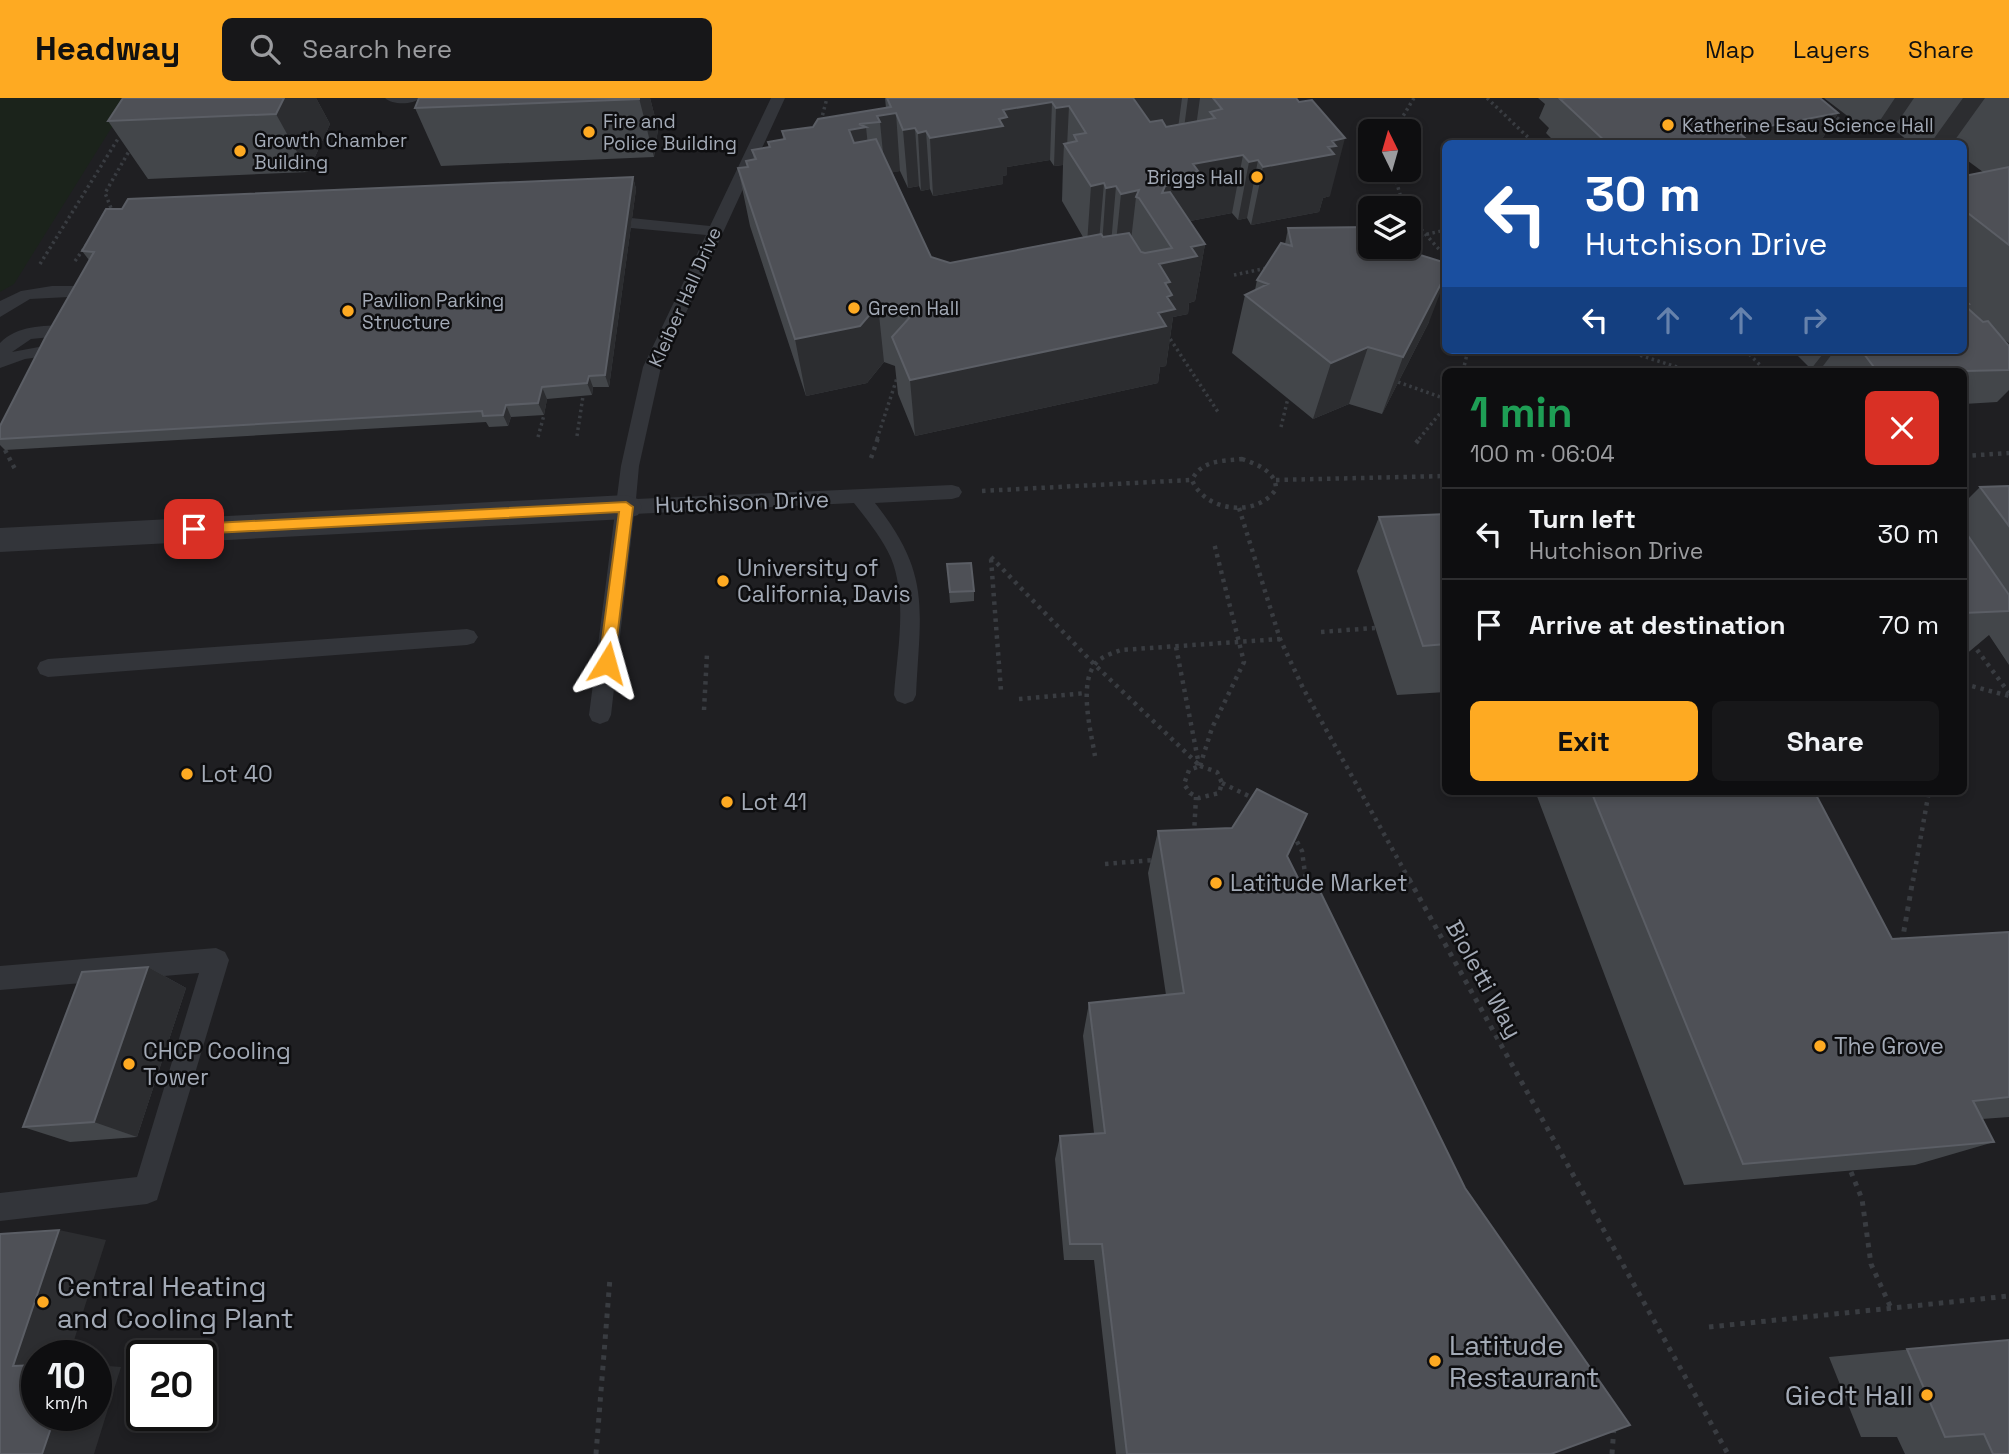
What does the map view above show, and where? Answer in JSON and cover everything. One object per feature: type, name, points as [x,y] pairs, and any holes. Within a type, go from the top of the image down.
[{"type":"street","name":"Hutchison Drive","points":[[0,540],[626,507]]},
{"type":"lane","points":[[392,98],[413,98]]},
{"type":"lane","name":"Kleiber Hall Drive","points":[[600,715],[630,466],[652,367],[778,98]]},
{"type":"lane","points":[[631,223],[715,231]]},
{"type":"lane","points":[[0,312],[10,300],[22,296],[81,291]]},
{"type":"lane","points":[[0,356],[8,342],[18,337],[66,331]]},
{"type":"lane","points":[[0,362],[23,354],[55,350]]},
{"type":"lane","name":"Hutchison Drive","points":[[626,507],[952,492]]},
{"type":"lane","points":[[860,498],[888,534],[905,567],[910,599],[905,695]]},
{"type":"lane","points":[[48,668],[467,637]]},
{"type":"lane","points":[[0,978],[216,960],[147,1190],[0,1207]]},
{"type":"path","points":[[821,122],[827,98]]},
{"type":"path","points":[[1401,119],[1414,98]]},
{"type":"path","points":[[1487,98],[1531,140]]},
{"type":"path","points":[[1828,110],[1855,131]]},
{"type":"path","points":[[36,270],[122,132]]},
{"type":"path","points":[[115,221],[105,193],[132,145]]},
{"type":"path","points":[[106,217],[111,208]]},
{"type":"path","points":[[1423,235],[1442,231]]},
{"type":"path","points":[[1421,232],[1442,253]]},
{"type":"path","points":[[81,291],[81,276],[73,266],[83,246],[95,236]]},
{"type":"path","points":[[1234,275],[1275,266]]},
{"type":"path","points":[[1167,333],[1218,412]]},
{"type":"path","points":[[1642,354],[1681,368]]},
{"type":"path","points":[[1749,354],[1763,368]]},
{"type":"path","points":[[871,458],[900,368]]},
{"type":"path","points":[[1398,382],[1442,398]]},
{"type":"path","points":[[577,436],[583,396]]},
{"type":"path","points":[[1281,427],[1288,398]]},
{"type":"path","points":[[1416,443],[1442,411]]},
{"type":"path","points":[[538,437],[544,415]]},
{"type":"path","points":[[5,450],[16,471]]},
{"type":"path","points":[[1967,456],[2009,453]]},
{"type":"path","points":[[1242,459],[1270,470],[1276,480],[1275,491],[1269,499],[1257,505],[1239,508],[1221,507],[1205,500],[1195,491],[1191,480],[1193,472],[1210,461],[1242,459]]},
{"type":"path","points":[[1276,480],[1442,476]]},
{"type":"path","points":[[952,492],[1191,480]]},
{"type":"path","name":"Bioletti Way","points":[[1239,508],[1280,639],[1303,688],[1728,1454]]},
{"type":"path","points":[[1002,691],[991,558],[1094,664],[1199,766],[1217,772],[1222,788],[1214,796],[1208,799],[1196,797],[1186,789],[1184,779],[1189,770],[1199,766],[1212,728],[1244,662],[1214,543]]},
{"type":"path","points":[[1321,632],[1375,628]]},
{"type":"path","points":[[1095,756],[1086,693],[1094,664],[1121,650],[1280,639]]},
{"type":"path","points":[[1971,641],[2009,694]]},
{"type":"path","points":[[1176,647],[1199,766]]},
{"type":"path","points":[[704,710],[707,654]]},
{"type":"path","points":[[1967,685],[2009,694]]},
{"type":"path","points":[[1019,699],[1086,693]]},
{"type":"path","points":[[1222,783],[1267,806]]},
{"type":"path","points":[[1902,945],[1927,795]]},
{"type":"path","points":[[1194,845],[1196,797]]},
{"type":"path","points":[[1287,822],[1301,851],[1309,902]]},
{"type":"path","points":[[1105,864],[1156,860]]},
{"type":"path","points":[[1851,1172],[1862,1199],[1871,1265],[1891,1308]]},
{"type":"path","points":[[596,1454],[610,1278]]},
{"type":"path","points":[[1710,1327],[2009,1296]]},
{"type":"path","points":[[1608,1414],[1614,1426],[1612,1454]]},
{"type":"path","points":[[1601,1432],[1614,1426]]},
{"type":"shaded area","name":"University of California, Davis","points":[[0,98],[2009,98],[2009,1454],[0,1454]]},
{"type":"shaded area","points":[[0,98],[130,98],[14,284],[0,292]]},
{"type":"building","points":[[123,98],[284,98],[276,114],[108,121]]},
{"type":"building","points":[[419,98],[639,98],[639,99],[415,108]]},
{"type":"building","points":[[887,98],[1133,98],[1150,122],[1162,120],[1166,127],[1215,118],[1210,112],[1222,109],[1213,98],[1296,98],[1299,102],[1312,100],[1345,138],[1332,141],[1336,146],[1328,147],[1334,154],[1263,167],[1258,160],[1249,162],[1243,155],[1193,164],[1198,171],[1190,173],[1195,180],[1165,186],[1162,193],[1170,192],[1205,244],[1191,247],[1197,256],[1159,264],[1170,282],[1165,283],[1172,295],[1167,297],[1175,309],[1158,313],[1166,326],[910,380],[892,337],[911,316],[878,305],[860,326],[795,339],[738,168],[748,167],[746,161],[756,159],[752,150],[770,147],[768,142],[785,139],[782,131],[813,127],[818,119],[891,107]],"holes":[[[1052,102],[1056,108],[1069,106],[1086,133],[1074,135],[1077,141],[1064,144],[1091,186],[1104,183],[1106,188],[1116,186],[1121,194],[1139,190],[1136,197],[1172,248],[1145,253],[1141,252],[1129,233],[1103,237],[1101,234],[950,263],[931,257],[876,139],[854,143],[849,130],[866,127],[859,124],[880,122],[877,116],[896,113],[903,130],[915,128],[918,133],[926,131],[930,138],[1003,126],[999,119],[1007,117],[1003,110]]]},
{"type":"building","name":"Katherine Esau Science Hall","points":[[1820,98],[1838,113],[1738,132],[1747,140],[1604,140],[1560,99]]},
{"type":"building","points":[[2009,167],[2009,245],[1967,212],[1967,175]]},
{"type":"building","name":"Pavilion Parking Structure","points":[[633,177],[605,375],[589,376],[587,383],[542,387],[538,403],[506,405],[503,415],[483,416],[482,411],[0,439],[0,426],[45,338],[94,252],[82,251],[106,209],[122,209],[128,199]]},
{"type":"building","points":[[1358,227],[1358,259],[1421,259],[1421,255],[1442,262],[1442,282],[1403,357],[1368,347],[1331,363],[1245,295],[1268,284],[1257,280],[1281,243],[1292,246],[1288,228]]},
{"type":"building","points":[[1967,308],[1983,322],[1988,321],[2009,346],[2009,370],[1875,368],[1864,354],[1967,354]]},
{"type":"building","points":[[2009,486],[2009,526],[1980,487]]},
{"type":"building","points":[[1442,514],[1442,644],[1423,646],[1379,517]]},
{"type":"building","points":[[1967,534],[2009,595],[2009,611],[1967,613]]},
{"type":"building","points":[[971,563],[974,591],[950,592],[947,564]]},
{"type":"building","points":[[1257,789],[1307,814],[1287,856],[1303,888],[1315,881],[1465,1188],[1630,1425],[1551,1454],[1127,1454],[1102,1244],[1070,1244],[1060,1136],[1105,1133],[1089,1003],[1184,993],[1158,831],[1232,828]]},
{"type":"building","name":"The Grove","points":[[1593,795],[1816,795],[1892,939],[2009,932],[2009,1097],[1973,1101],[1994,1142],[1743,1164]]},
{"type":"building","points":[[148,967],[94,1122],[23,1127],[82,972]]},
{"type":"building","points":[[59,1230],[13,1366],[21,1366],[21,1431],[50,1431],[42,1454],[0,1454],[0,1234]]},
{"type":"building","points":[[2009,1340],[2009,1454],[1993,1454],[1984,1434],[1945,1437],[1907,1349]]},
{"type":"place","name":"Katherine Esau Science Hall","points":[[1668,125]]},
{"type":"place","name":"Fire and Police Building","points":[[589,132]]},
{"type":"place","name":"Growth Chamber Building","points":[[240,151]]},
{"type":"place","name":"Briggs Hall","points":[[1257,177]]},
{"type":"place","name":"Green Hall","points":[[854,308]]},
{"type":"place","name":"Pavilion Parking Structure","points":[[348,311]]},
{"type":"place","name":"University of California, Davis","points":[[723,581]]},
{"type":"place","name":"Lot 40","points":[[187,774]]},
{"type":"place","name":"Lot 41","points":[[727,802]]},
{"type":"place","name":"Latitude Market","points":[[1216,883]]},
{"type":"place","name":"The Grove","points":[[1820,1046]]},
{"type":"place","name":"CHCP Cooling Tower","points":[[129,1064]]},
{"type":"place","name":"Central Heating and Cooling Plant","points":[[43,1302]]},
{"type":"place","name":"Latitude Restaurant","points":[[1435,1361]]},
{"type":"place","name":"Giedt Hall","points":[[1927,1395]]},
{"type":"route","points":[[194,529],[626,507],[607,663]]}]
